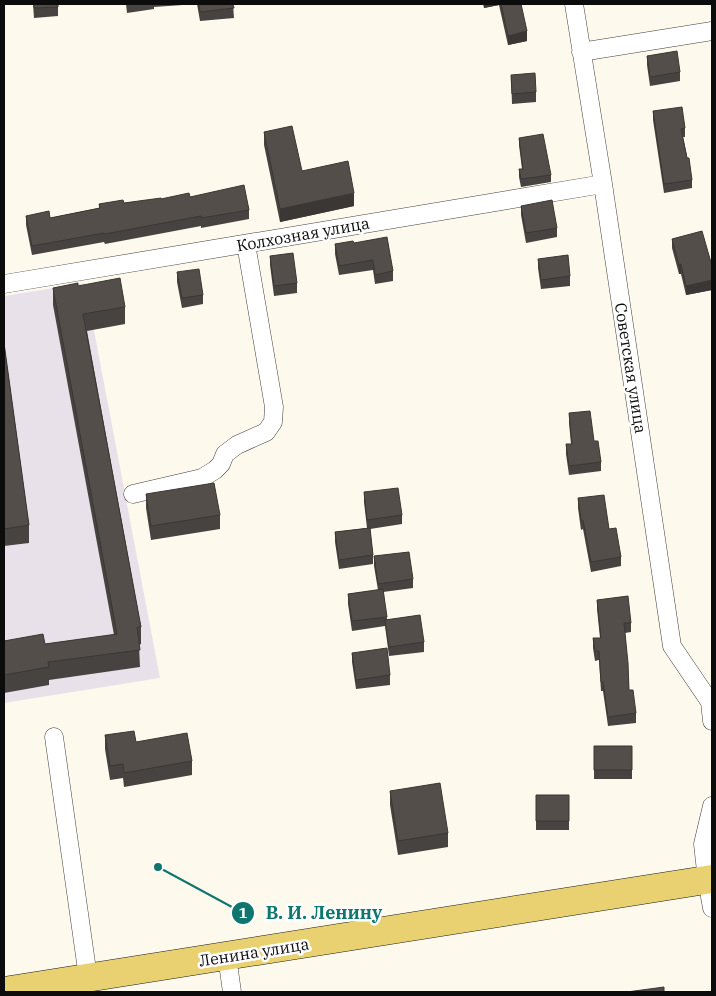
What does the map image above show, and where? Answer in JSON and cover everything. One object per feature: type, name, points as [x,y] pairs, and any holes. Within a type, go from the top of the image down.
[{"type":"main road","name":"Ленина улица","points":[[4,990],[710,880]]},
{"type":"street","name":"Советская улица","points":[[574,4],[603,184],[672,646],[710,702],[712,721]]},
{"type":"street","points":[[581,52],[712,31]]},
{"type":"street","name":"Колхозная улица","points":[[4,284],[603,184]]},
{"type":"street","points":[[133,494],[202,478],[221,464],[225,454],[238,445],[266,432],[273,422],[274,408],[246,244]]},
{"type":"street","points":[[54,737],[88,977]]},
{"type":"street","points":[[712,806],[708,841],[712,908]]},
{"type":"street","points":[[227,956],[232,992]]},
{"type":"shaded area","points":[[85,283],[160,678],[4,703],[4,296]]},
{"type":"building","points":[[34,4],[58,4],[58,7],[34,8]]},
{"type":"building","points":[[199,4],[233,4],[234,8],[200,12]]},
{"type":"building","points":[[501,4],[521,4],[527,31],[508,36]]},
{"type":"building","points":[[677,51],[680,72],[650,77],[647,56]]},
{"type":"building","points":[[535,73],[536,92],[512,94],[511,75]]},
{"type":"building","points":[[682,107],[685,128],[681,129],[687,158],[689,158],[692,180],[664,184],[653,111]]},
{"type":"building","points":[[292,126],[302,171],[348,161],[354,193],[280,209],[264,132]]},
{"type":"building","points":[[543,134],[551,175],[521,179],[519,169],[523,169],[519,138]]},
{"type":"building","points":[[244,185],[249,210],[201,218],[201,216],[32,246],[26,216],[49,211],[50,218],[100,208],[99,204],[123,200],[124,203],[161,199],[189,193],[190,197]]},
{"type":"building","points":[[552,200],[557,228],[526,233],[521,206]]},
{"type":"building","points":[[702,231],[712,266],[712,280],[686,286],[672,239]]},
{"type":"building","points":[[387,237],[393,271],[375,275],[373,260],[339,266],[335,244],[353,241],[354,243]]},
{"type":"building","points":[[293,253],[297,283],[274,286],[270,256]]},
{"type":"building","points":[[568,255],[570,276],[541,280],[538,259]]},
{"type":"building","points":[[199,269],[203,295],[182,298],[177,272]]},
{"type":"building","points":[[120,278],[125,307],[83,314],[141,627],[137,627],[140,650],[48,662],[49,667],[4,675],[4,641],[43,634],[45,644],[117,634],[53,288],[78,283],[78,286]]},
{"type":"building","points":[[4,343],[29,525],[4,529]]},
{"type":"building","points":[[590,411],[594,441],[598,441],[601,462],[569,466],[566,444],[572,444],[569,413]]},
{"type":"building","points":[[214,483],[220,515],[151,526],[146,494]]},
{"type":"building","points":[[398,488],[402,515],[367,520],[364,492]]},
{"type":"building","points":[[604,495],[609,529],[616,528],[621,557],[591,562],[578,498]]},
{"type":"building","points":[[370,528],[373,555],[339,560],[335,532]]},
{"type":"building","points":[[409,552],[413,579],[378,584],[374,556]]},
{"type":"building","points":[[383,589],[387,617],[352,621],[348,594]]},
{"type":"building","points":[[628,596],[631,623],[624,623],[629,690],[633,690],[636,713],[608,717],[603,682],[601,682],[599,651],[595,651],[593,638],[601,638],[597,600]]},
{"type":"building","points":[[420,615],[424,642],[389,647],[385,620]]},
{"type":"building","points":[[387,648],[390,675],[356,680],[352,653]]},
{"type":"building","points":[[134,731],[136,742],[187,733],[192,761],[124,773],[123,764],[110,766],[105,735]]},
{"type":"building","points":[[594,746],[632,746],[632,770],[594,770]]},
{"type":"building","points":[[440,783],[448,833],[398,841],[390,791]]},
{"type":"building","points":[[536,795],[569,795],[569,821],[536,821]]},
{"type":"building","points":[[664,987],[664,992],[627,992]]},
{"type":"place","name":"В. И. Ленину","points":[[158,867]]}]
